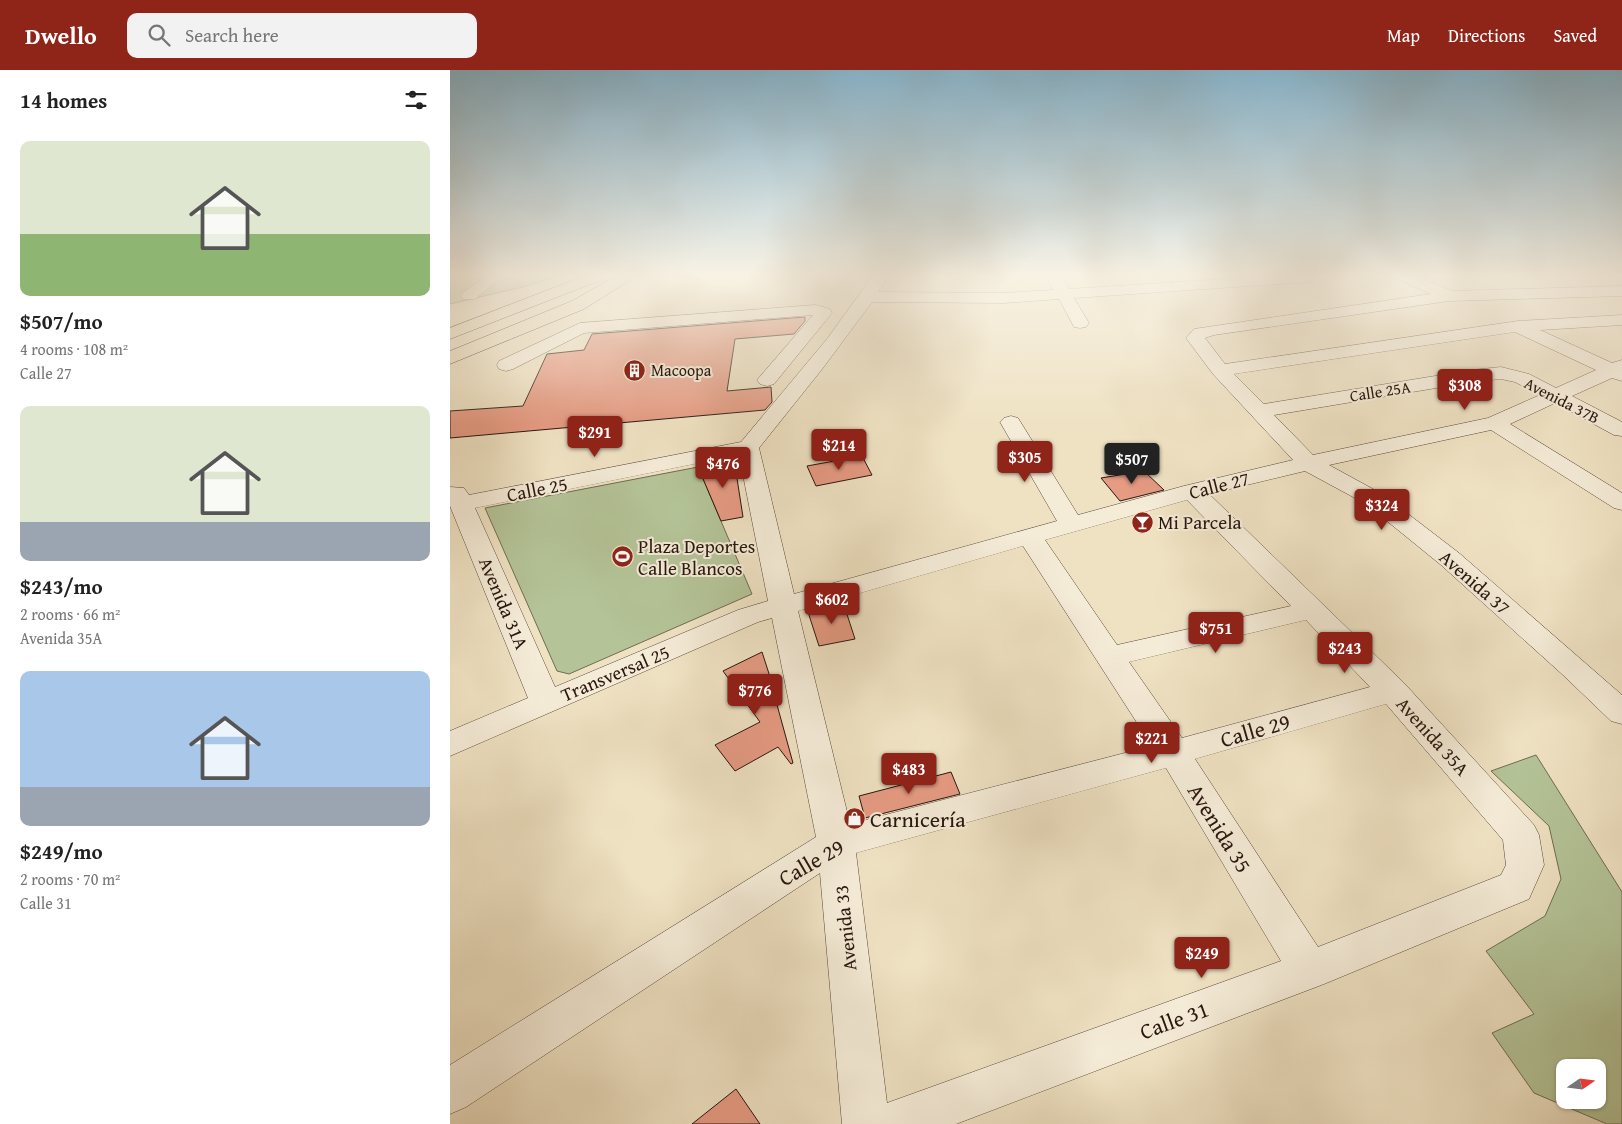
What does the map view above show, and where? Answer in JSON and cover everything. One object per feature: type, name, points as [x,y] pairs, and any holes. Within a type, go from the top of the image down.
[{"type":"highway","points":[[450,334],[470,326]]},
{"type":"highway","points":[[450,344],[496,326]]},
{"type":"highway","points":[[450,358],[527,326]]},
{"type":"street","points":[[506,365],[580,328],[606,326]]},
{"type":"street","points":[[767,380],[813,326]]},
{"type":"street","points":[[748,447],[846,326]]},
{"type":"street","name":"Avenida 37","points":[[1241,326],[1196,335],[1196,341],[1220,370],[1308,462],[1374,499],[1450,559],[1574,668],[1622,713]]},
{"type":"street","points":[[1220,370],[1517,326]]},
{"type":"street","points":[[1518,326],[1618,370]]},
{"type":"street","points":[[788,356],[822,357]]},
{"type":"street","name":"Calle 27","points":[[783,605],[1192,491],[1308,462],[1494,424],[1618,370]]},
{"type":"street","name":"Avenida 37B","points":[[1501,373],[1522,378],[1622,430]]},
{"type":"street","name":"Calle 25A","points":[[1259,411],[1472,376],[1501,373]]},
{"type":"street","points":[[1011,422],[1072,525]]},
{"type":"street","points":[[1494,424],[1622,503]]},
{"type":"street","name":"Calle 25","points":[[456,499],[748,447]]},
{"type":"street","name":"Avenida 33","points":[[748,447],[836,843],[866,1124]]},
{"type":"street","name":"Avenida 35A","points":[[1192,491],[1393,691],[1521,835]]},
{"type":"street","name":"Avenida 31A","points":[[456,499],[546,702]]},
{"type":"street","name":"Avenida 35","points":[[1030,537],[1174,753],[1309,970]]},
{"type":"street","name":"Transversal 25","points":[[450,744],[748,616],[783,605]]},
{"type":"street","points":[[1110,656],[1313,610]]},
{"type":"street","name":"Calle 29","points":[[450,1091],[836,843],[1174,753],[1393,691]]},
{"type":"street","name":"Calle 31","points":[[894,1124],[1309,970],[1515,887],[1525,865],[1521,835]]},
{"type":"green space","name":"Plaza Deportes Calle Blancos","points":[[698,467],[752,594],[569,674],[557,671],[485,508]]},
{"type":"green space","points":[[1536,755],[1622,892],[1622,1124],[1607,1124],[1572,1109],[1606,1109],[1606,1059],[1556,1059],[1556,1102],[1534,1093],[1492,1033],[1534,1014],[1486,951],[1545,916],[1561,879],[1549,826],[1491,771]]},
{"type":"building","name":"Macoopa","points":[[690,326],[801,326],[794,334],[735,339],[727,391],[771,387],[772,402],[765,410],[450,438],[450,411],[523,406],[547,354],[584,350],[592,334]]},
{"type":"building","points":[[862,456],[872,475],[816,486],[807,466]]},
{"type":"building","points":[[734,459],[743,517],[721,521],[698,467]]},
{"type":"building","points":[[1144,471],[1164,490],[1120,501],[1101,478]]},
{"type":"building","points":[[843,602],[855,639],[819,646],[808,612]]},
{"type":"building","points":[[762,652],[793,763],[791,764],[778,747],[735,771],[715,745],[760,722],[723,671]]},
{"type":"building","points":[[951,772],[960,794],[865,818],[859,796]]},
{"type":"building","points":[[736,1089],[760,1124],[692,1124]]},
{"type":"place","name":"Macoopa","points":[[635,370]]},
{"type":"place","name":"Mi Parcela","points":[[1142,522]]},
{"type":"place","name":"Plaza Deportes Calle Blancos","points":[[622,557]]},
{"type":"place","name":"Carnicería","points":[[854,819]]}]
